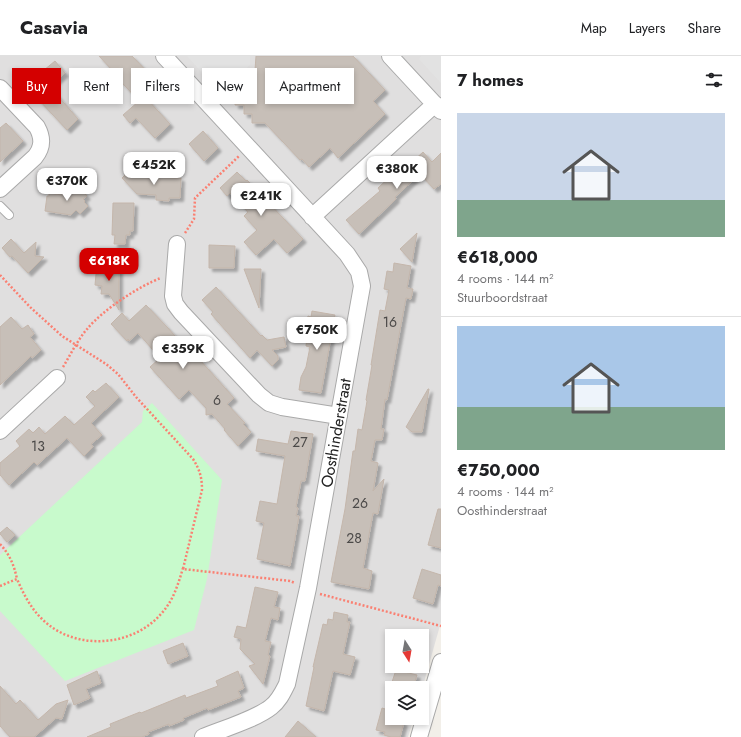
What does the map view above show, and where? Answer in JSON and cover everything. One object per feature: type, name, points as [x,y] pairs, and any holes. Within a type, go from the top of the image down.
[{"type":"street","name":"Oosthinderstraat","points":[[164,56],[347,254],[359,272],[362,286],[308,588],[287,684],[281,696],[272,706],[261,714],[203,737]]},
{"type":"street","points":[[312,217],[438,107],[390,56]]},
{"type":"street","points":[[0,88],[37,127],[42,139],[41,146],[35,157],[0,189]]},
{"type":"street","points":[[177,244],[173,296],[180,312],[259,395],[269,403],[282,407],[339,416]]},
{"type":"street","points":[[0,431],[57,378]]},
{"type":"street","points":[[419,737],[441,662]]},
{"type":"lane","points":[[0,206],[9,215]]},
{"type":"path","points":[[177,244],[194,219],[195,198],[248,147]]},
{"type":"path","points":[[57,378],[76,345],[88,328],[117,302],[153,280],[174,273]]},
{"type":"path","points":[[0,275],[30,307],[62,336],[106,364],[118,374],[136,397],[193,459],[199,468],[202,479],[202,490],[183,569],[172,600],[161,614],[148,626],[131,636],[111,641],[92,642],[73,638],[57,630],[41,619],[31,606],[17,579],[13,563],[8,552],[0,544]]},
{"type":"path","points":[[183,569],[290,581],[308,588],[318,594],[441,626]]},
{"type":"path","points":[[0,586],[17,579]]},
{"type":"shaded area","points":[[0,56],[441,56],[441,622],[429,664],[429,629],[385,629],[385,673],[427,673],[424,681],[385,681],[385,725],[412,725],[408,737],[0,737]]},
{"type":"shaded area","points":[[187,56],[250,56],[250,65],[247,68],[202,68],[202,72]]},
{"type":"shaded area","points":[[421,56],[441,56],[441,83],[419,59]]},
{"type":"green space","points":[[152,403],[222,480],[207,579],[194,630],[65,681],[0,611],[0,555],[142,422],[143,411]]},
{"type":"building","points":[[99,56],[132,56],[144,68],[131,68],[131,92],[123,84],[123,68],[110,68]]},
{"type":"building","points":[[256,56],[353,56],[385,90],[373,101],[385,114],[338,158],[330,148],[309,167],[302,159],[300,160],[265,123],[252,123],[252,114],[244,114],[244,105],[235,105],[257,104],[257,68],[255,68]]},
{"type":"building","points":[[55,61],[61,68],[46,68]]},
{"type":"building","points":[[61,68],[65,73],[61,77]]},
{"type":"building","points":[[61,100],[78,119],[67,130],[43,104],[61,104]]},
{"type":"building","points":[[136,104],[152,104],[170,124],[155,138],[136,118],[130,123],[123,115]]},
{"type":"building","points":[[6,123],[23,141],[0,162],[0,128]]},
{"type":"building","points":[[203,131],[218,148],[204,161],[189,144]]},
{"type":"building","points":[[423,152],[432,162],[441,153],[441,184],[434,189],[420,174],[359,234],[346,220],[380,191],[378,188],[395,172],[398,175]]},
{"type":"building","points":[[132,168],[140,177],[181,178],[180,198],[169,198],[169,201],[156,200],[156,195],[137,194],[122,178]]},
{"type":"building","points":[[237,172],[246,181],[247,180],[303,239],[287,253],[274,239],[256,255],[244,242],[257,230],[244,216],[248,212],[230,193],[227,196],[220,188]]},
{"type":"building","points":[[76,185],[87,196],[83,199],[88,206],[80,214],[76,210],[71,215],[45,211],[47,196],[49,196],[49,193],[62,195],[71,187],[73,188]]},
{"type":"building","points":[[113,203],[134,203],[133,231],[130,231],[130,235],[126,235],[125,244],[114,244],[115,235],[112,235]]},
{"type":"building","points":[[417,233],[412,262],[400,249]]},
{"type":"building","points":[[11,239],[24,253],[36,242],[35,256],[44,257],[28,273],[2,248]]},
{"type":"building","points":[[209,245],[235,246],[234,268],[209,268]]},
{"type":"building","points":[[394,263],[411,266],[407,288],[413,289],[411,299],[406,298],[387,400],[385,399],[381,429],[384,429],[382,440],[375,440],[371,461],[378,463],[373,491],[384,479],[378,514],[373,513],[363,568],[372,571],[369,589],[331,582],[345,509],[353,451],[355,451],[358,429],[362,430],[380,310],[385,311],[389,290],[384,289],[387,271],[393,272]]},
{"type":"building","points":[[100,264],[119,266],[119,310],[109,294],[101,294],[102,286],[95,285],[96,274],[99,274]]},
{"type":"building","points":[[244,269],[261,269],[259,308]]},
{"type":"building","points":[[216,287],[261,336],[262,335],[267,340],[284,337],[286,347],[272,350],[278,356],[278,360],[272,366],[257,350],[250,358],[211,314],[213,312],[202,300]]},
{"type":"building","points":[[146,305],[198,362],[200,360],[234,398],[227,404],[245,423],[243,424],[251,432],[238,446],[212,414],[206,415],[206,408],[189,390],[179,399],[150,367],[160,358],[138,333],[127,341],[111,324],[122,313],[129,321]]},
{"type":"building","points":[[312,311],[335,315],[321,393],[299,390],[301,377],[306,367],[310,347],[306,346],[308,329],[305,328],[308,316],[311,317]]},
{"type":"building","points":[[11,317],[22,329],[28,325],[34,334],[30,337],[41,350],[32,358],[31,356],[0,385],[0,327]]},
{"type":"building","points":[[106,383],[119,397],[91,423],[102,435],[91,444],[93,447],[84,456],[67,438],[37,465],[34,462],[9,485],[0,475],[0,463],[20,446],[16,441],[29,429],[33,433],[39,427],[45,434],[65,416],[74,425],[95,406],[86,397],[93,390],[95,392]]},
{"type":"building","points":[[428,389],[422,432],[412,432],[406,427]]},
{"type":"building","points":[[291,431],[313,434],[305,481],[301,481],[296,507],[298,508],[296,516],[299,516],[290,566],[257,559],[264,523],[256,521],[260,501],[277,504],[285,456],[256,451],[258,439],[288,444]]},
{"type":"building","points":[[438,509],[441,509],[441,548],[428,545]]},
{"type":"building","points":[[7,527],[15,535],[7,542],[0,533]]},
{"type":"building","points":[[422,569],[441,575],[441,586],[438,585],[433,604],[413,598]]},
{"type":"building","points":[[255,587],[278,592],[274,607],[280,608],[278,620],[271,618],[265,641],[271,642],[268,655],[270,656],[263,684],[249,666],[255,664],[240,649],[241,639],[234,637],[237,626],[246,628]]},
{"type":"building","points":[[334,612],[348,615],[347,622],[350,622],[343,654],[355,657],[350,675],[333,671],[324,711],[306,706],[323,624],[327,625],[328,619],[333,620]]},
{"type":"building","points":[[183,643],[188,656],[168,664],[163,651]]},
{"type":"building","points":[[97,671],[101,683],[86,689],[90,698],[74,705],[67,685]]},
{"type":"building","points":[[238,671],[244,688],[238,691],[241,697],[208,710],[207,708],[183,718],[184,720],[148,732],[149,734],[142,737],[87,737],[111,727],[110,724],[140,712],[141,713],[185,695],[186,698],[218,686],[216,681]]},
{"type":"building","points":[[395,673],[409,673],[417,675],[415,681],[392,681]]},
{"type":"building","points":[[0,686],[16,704],[20,700],[38,720],[56,704],[68,700],[62,719],[56,718],[34,737],[10,737],[0,726]]},
{"type":"building","points":[[382,708],[385,709],[385,725],[403,725],[400,737],[384,735],[385,732],[376,730]]},
{"type":"building","points":[[298,721],[316,737],[285,737]]}]
